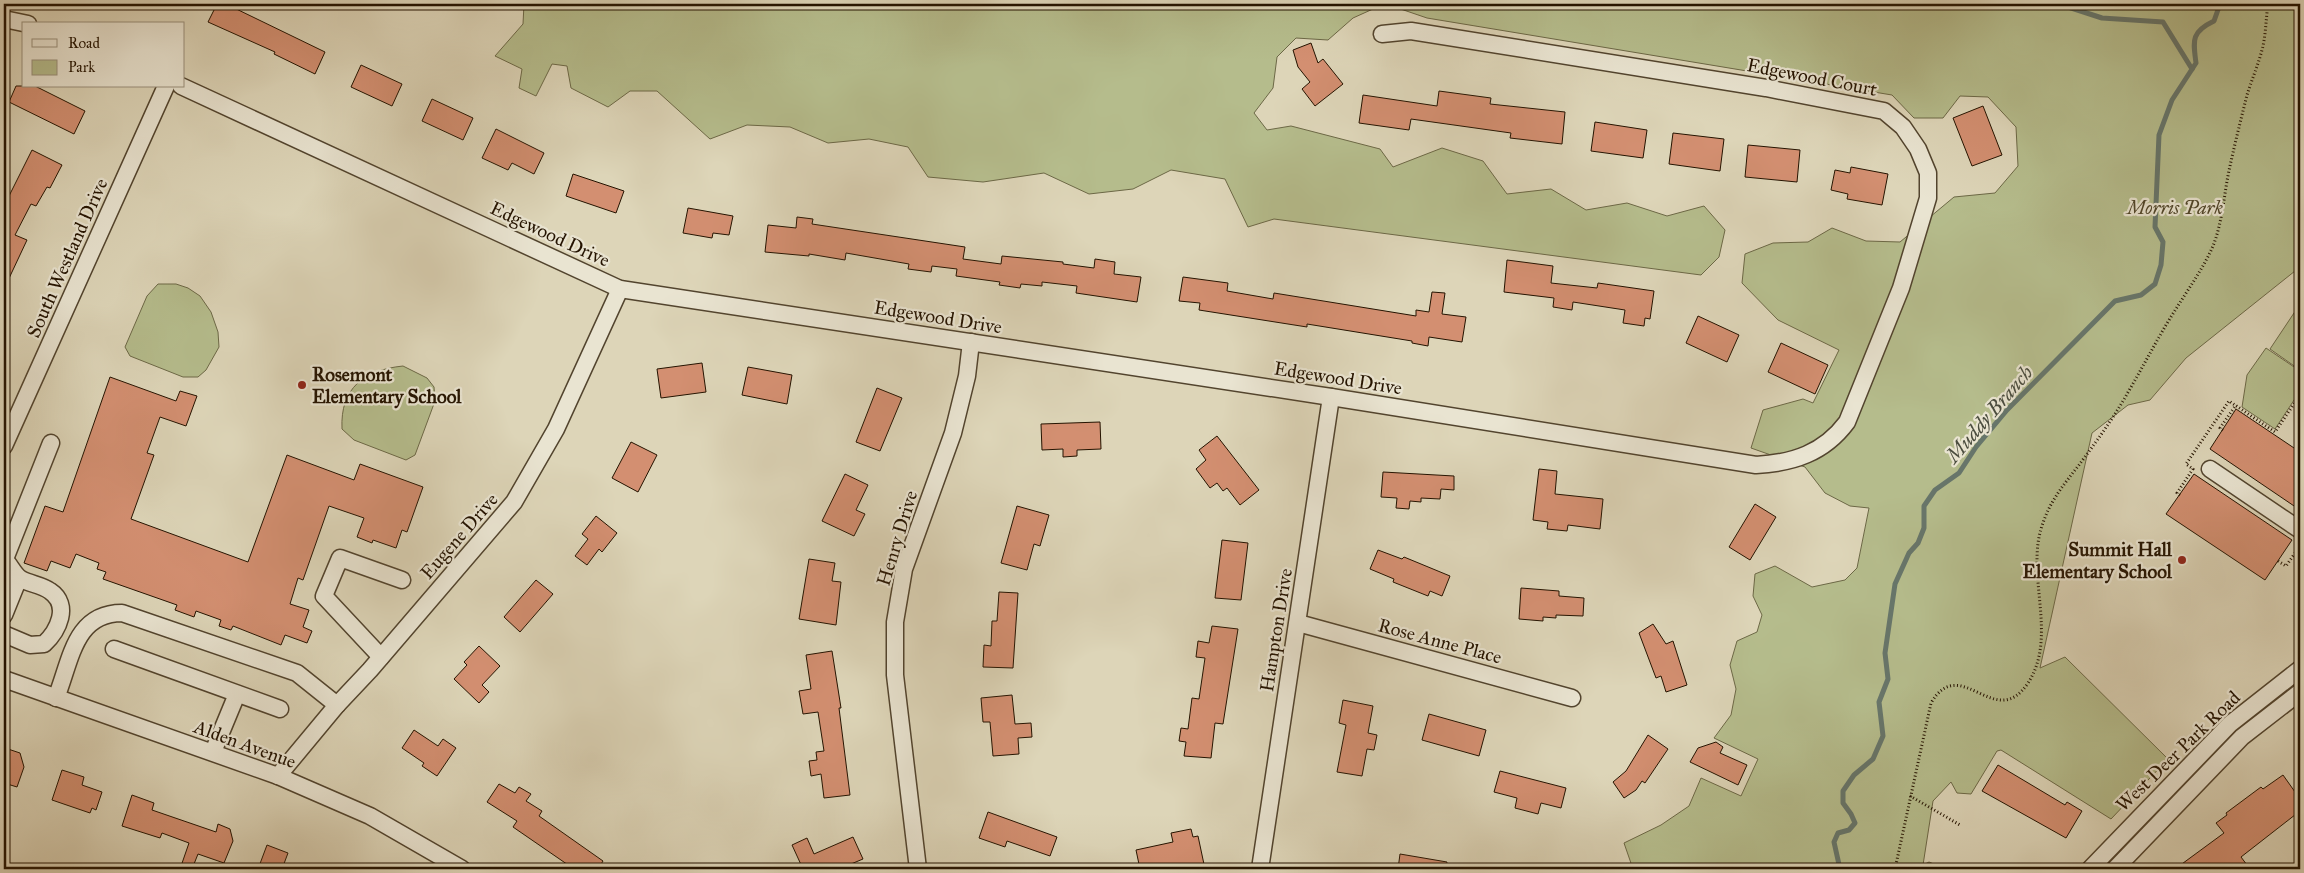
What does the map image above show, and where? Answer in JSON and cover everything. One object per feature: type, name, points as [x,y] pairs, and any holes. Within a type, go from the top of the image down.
[{"type":"street","points":[[4,19],[22,23]]},
{"type":"street","name":"Edgewood Court","points":[[1382,34],[1411,31],[1766,88],[1884,111],[1904,127],[1918,149],[1928,173],[1928,198],[1901,288],[1847,422],[1823,445],[1787,462],[1756,465],[1727,461]]},
{"type":"street","name":"South Westland Drive","points":[[4,446],[165,88]]},
{"type":"street","name":"Edgewood Drive","points":[[185,88],[620,289],[1331,397],[1727,461]]},
{"type":"street","name":"Eugene Drive","points":[[278,776],[337,705],[381,657],[514,502],[556,429],[620,289]]},
{"type":"street","name":"Henry Drive","points":[[918,869],[895,675],[895,622],[904,569],[953,433],[967,376],[972,342]]},
{"type":"street","name":"Hampton Drive","points":[[1260,869],[1331,397]]},
{"type":"street","points":[[4,634],[30,644],[44,644],[54,635],[61,618],[60,603],[51,591],[19,578],[4,559],[50,443]]},
{"type":"street","points":[[2210,469],[2300,530]]},
{"type":"street","points":[[381,657],[324,596],[340,558],[402,580]]},
{"type":"street","points":[[4,615],[19,578]]},
{"type":"street","points":[[56,698],[77,640],[87,626],[96,618],[109,613],[122,613],[297,673],[337,705]]},
{"type":"street","name":"Rose Anne Place","points":[[1298,623],[1572,698]]},
{"type":"street","points":[[114,649],[280,709]]},
{"type":"street","name":"West Deer Park Road","points":[[2090,869],[2230,724],[2300,669]]},
{"type":"street","name":"Alden Avenue","points":[[4,679],[278,776],[370,816],[462,869]]},
{"type":"street","name":"West Deer Park Road","points":[[2115,869],[2242,737],[2300,692]]},
{"type":"street","points":[[213,752],[237,694]]},
{"type":"path","points":[[1894,869],[1931,703],[1936,694],[1946,686],[1959,685],[1972,688],[1986,697],[2002,701],[2014,698],[2030,680],[2038,660],[2042,635],[2038,551],[2042,523],[2061,487],[2101,435],[2127,394],[2214,244],[2248,94],[2262,47],[2268,4]]},
{"type":"path","points":[[2180,495],[2177,493],[2193,469],[2186,464],[2229,401],[2275,432],[2300,395]]},
{"type":"path","points":[[2223,430],[2220,428],[2236,405]]},
{"type":"path","points":[[2278,561],[2286,566],[2300,546]]},
{"type":"path","points":[[1910,796],[1960,825]]},
{"type":"green space","points":[[524,4],[1384,4],[1353,18],[1328,40],[1296,38],[1277,57],[1273,88],[1254,113],[1267,130],[1291,126],[1380,149],[1393,167],[1442,148],[1483,161],[1507,194],[1551,189],[1586,210],[1627,203],[1667,216],[1704,206],[1725,230],[1719,257],[1701,275],[1274,219],[1248,227],[1225,179],[1171,170],[1133,189],[1089,194],[1044,173],[983,182],[928,177],[908,147],[869,139],[828,143],[790,127],[747,125],[710,139],[657,91],[630,91],[608,107],[571,88],[567,66],[552,64],[536,96],[519,88],[522,69],[495,56],[523,24]]},
{"type":"green space","name":"Morris Park","points":[[1386,4],[2300,4],[2300,267],[2186,358],[2150,400],[2128,405],[2092,433],[2040,668],[2065,657],[2168,759],[2111,819],[2001,750],[1997,751],[1971,794],[1957,793],[1951,782],[1933,801],[1923,865],[1929,862],[1941,867],[1940,869],[1633,869],[1624,843],[1661,825],[1689,806],[1701,778],[1741,796],[1758,759],[1714,738],[1731,715],[1736,689],[1730,665],[1737,641],[1757,632],[1762,615],[1753,596],[1755,574],[1775,566],[1812,587],[1845,580],[1857,568],[1869,508],[1850,506],[1825,493],[1805,467],[1751,448],[1763,410],[1803,399],[1813,403],[1839,350],[1778,320],[1742,283],[1745,254],[1773,243],[1808,242],[1832,228],[1866,241],[1900,242],[1954,197],[1995,193],[2018,166],[2016,127],[1988,97],[1960,96],[1943,118],[1914,118],[1892,95],[1427,18]]},
{"type":"green space","points":[[158,284],[176,284],[188,288],[200,296],[211,312],[218,332],[219,347],[206,370],[198,377],[183,377],[130,356],[125,347],[147,296]]},
{"type":"green space","points":[[2300,304],[2300,370],[2270,349]]},
{"type":"green space","points":[[2266,348],[2300,371],[2300,391],[2275,429],[2242,407],[2247,375]]},
{"type":"green space","points":[[403,366],[427,378],[434,387],[435,401],[415,455],[406,460],[354,440],[342,429],[342,415],[345,402],[357,384],[377,372]]},
{"type":"building","points":[[217,4],[226,4],[325,52],[315,74],[274,54],[275,52],[208,22]]},
{"type":"building","points":[[1311,43],[1318,63],[1323,59],[1343,84],[1315,106],[1302,89],[1310,82],[1298,67],[1293,50]]},
{"type":"building","points":[[361,65],[402,84],[392,106],[351,87]]},
{"type":"building","points":[[16,86],[39,88],[85,111],[74,134],[9,102]]},
{"type":"building","points":[[1439,91],[1491,98],[1490,104],[1565,112],[1562,144],[1510,138],[1511,133],[1411,119],[1409,130],[1359,123],[1363,95],[1437,106]]},
{"type":"building","points":[[432,99],[473,118],[463,140],[422,121]]},
{"type":"building","points":[[1983,106],[2002,155],[1972,166],[1953,118]]},
{"type":"building","points":[[1595,122],[1647,130],[1643,158],[1591,151]]},
{"type":"building","points":[[496,129],[544,153],[534,174],[512,163],[508,170],[482,158]]},
{"type":"building","points":[[1673,133],[1724,139],[1720,171],[1669,164]]},
{"type":"building","points":[[1748,145],[1800,150],[1797,182],[1745,177]]},
{"type":"building","points":[[32,150],[62,165],[50,188],[47,187],[36,206],[31,204],[15,235],[27,240],[4,289],[4,206]]},
{"type":"building","points":[[1851,167],[1888,174],[1882,205],[1847,199],[1848,194],[1831,190],[1835,170],[1850,173]]},
{"type":"building","points":[[573,174],[624,191],[616,213],[566,196]]},
{"type":"building","points":[[688,208],[733,216],[729,235],[713,233],[712,238],[683,233]]},
{"type":"building","points":[[797,217],[813,219],[812,224],[965,247],[963,259],[1001,264],[1002,256],[1063,262],[1063,264],[1094,268],[1095,259],[1115,262],[1114,274],[1141,277],[1137,302],[1076,293],[1077,286],[1042,282],[1042,286],[1021,284],[1020,288],[999,285],[1000,282],[956,276],[957,269],[932,266],[931,272],[908,269],[909,264],[846,253],[845,260],[809,254],[809,256],[765,252],[768,225],[796,228]]},
{"type":"building","points":[[1507,260],[1553,266],[1551,283],[1597,288],[1598,283],[1654,291],[1650,319],[1645,318],[1644,326],[1623,323],[1625,310],[1573,302],[1572,310],[1553,307],[1554,298],[1504,292]]},
{"type":"building","points":[[1183,277],[1228,283],[1227,291],[1273,299],[1274,293],[1416,316],[1416,310],[1429,312],[1432,292],[1445,293],[1442,314],[1466,317],[1462,342],[1429,337],[1428,346],[1412,343],[1412,341],[1307,324],[1307,327],[1199,310],[1200,303],[1179,301]]},
{"type":"building","points":[[1698,316],[1739,335],[1727,362],[1686,343]]},
{"type":"building","points":[[1781,343],[1828,365],[1815,394],[1768,372]]},
{"type":"building","points":[[702,363],[706,392],[661,398],[657,369]]},
{"type":"building","points":[[748,367],[792,375],[787,404],[742,395]]},
{"type":"building","points":[[110,377],[176,401],[180,391],[197,396],[186,426],[160,417],[147,453],[154,455],[131,519],[248,562],[287,455],[354,480],[360,464],[423,487],[407,532],[402,530],[396,548],[373,540],[372,543],[357,537],[364,518],[329,506],[303,580],[298,578],[290,604],[309,610],[303,627],[312,631],[307,643],[285,635],[281,645],[233,626],[231,630],[219,626],[221,620],[196,611],[194,617],[175,610],[177,605],[103,579],[106,572],[97,569],[99,563],[76,554],[70,568],[51,561],[47,571],[24,563],[45,506],[63,512]]},
{"type":"building","points":[[877,388],[902,398],[880,451],[856,442]]},
{"type":"building","points":[[2236,409],[2300,452],[2300,510],[2210,449]]},
{"type":"building","points":[[1100,422],[1101,449],[1077,450],[1077,456],[1063,457],[1063,449],[1042,450],[1041,424]]},
{"type":"building","points":[[1217,436],[1259,490],[1240,505],[1227,488],[1223,491],[1217,483],[1210,488],[1196,469],[1206,460],[1199,450]]},
{"type":"building","points":[[631,442],[657,455],[638,492],[612,478]]},
{"type":"building","points":[[1539,469],[1557,471],[1555,494],[1603,499],[1600,529],[1568,525],[1567,531],[1547,529],[1548,522],[1533,520]]},
{"type":"building","points":[[1383,472],[1454,476],[1454,490],[1441,489],[1440,499],[1421,498],[1421,502],[1410,501],[1409,509],[1396,508],[1397,498],[1381,497]]},
{"type":"building","points":[[845,474],[868,485],[856,510],[865,514],[854,536],[822,521]]},
{"type":"building","points":[[2194,474],[2292,540],[2265,580],[2166,514]]},
{"type":"building","points":[[1755,504],[1776,517],[1750,560],[1729,547]]},
{"type":"building","points":[[1017,506],[1049,515],[1040,546],[1034,544],[1027,570],[1001,563]]},
{"type":"building","points":[[596,516],[617,533],[602,552],[599,549],[587,565],[575,556],[588,539],[582,534]]},
{"type":"building","points":[[1222,540],[1248,543],[1241,600],[1215,598]]},
{"type":"building","points":[[1378,550],[1402,559],[1404,557],[1450,576],[1442,596],[1430,591],[1428,596],[1393,582],[1394,579],[1370,569]]},
{"type":"building","points":[[809,559],[835,563],[832,581],[841,582],[836,625],[799,619]]},
{"type":"building","points":[[536,580],[553,594],[520,632],[504,617]]},
{"type":"building","points":[[1521,588],[1559,591],[1559,596],[1584,598],[1583,616],[1556,615],[1556,618],[1543,617],[1543,621],[1519,619]]},
{"type":"building","points":[[999,592],[1018,593],[1013,668],[983,667],[984,645],[991,646],[992,621],[997,621]]},
{"type":"building","points":[[1653,624],[1666,644],[1673,641],[1687,685],[1666,692],[1661,676],[1656,678],[1639,633]]},
{"type":"building","points":[[1212,626],[1238,629],[1223,724],[1215,723],[1211,758],[1184,756],[1186,742],[1179,741],[1181,728],[1188,729],[1192,698],[1199,699],[1205,658],[1196,657],[1198,641],[1209,643]]},
{"type":"building","points":[[479,646],[500,666],[482,685],[489,692],[479,703],[454,679],[467,665],[464,662]]},
{"type":"building","points":[[832,651],[841,708],[839,708],[850,795],[824,798],[821,774],[811,776],[809,761],[817,760],[816,752],[824,751],[818,712],[803,714],[799,691],[811,689],[806,655]]},
{"type":"building","points":[[1012,695],[1015,724],[1031,723],[1032,737],[1018,738],[1019,754],[993,756],[990,722],[983,722],[981,698]]},
{"type":"building","points":[[1343,700],[1373,706],[1368,733],[1377,735],[1374,750],[1367,749],[1362,776],[1337,772],[1346,725],[1339,723]]},
{"type":"building","points":[[1429,714],[1486,730],[1479,756],[1422,740]]},
{"type":"building","points":[[414,730],[438,746],[443,739],[456,748],[437,776],[422,766],[424,763],[402,748]]},
{"type":"building","points":[[1648,735],[1668,749],[1645,783],[1642,781],[1636,790],[1624,798],[1613,782],[1626,771]]},
{"type":"building","points":[[1716,742],[1723,747],[1720,753],[1747,765],[1738,785],[1690,762],[1698,748]]},
{"type":"building","points":[[8,749],[20,753],[24,767],[17,787],[4,783],[4,755],[6,756]]},
{"type":"building","points":[[1998,765],[2065,805],[2067,802],[2082,811],[2066,838],[1982,791]]},
{"type":"building","points":[[62,770],[84,777],[82,785],[102,792],[96,810],[92,808],[90,813],[52,800]]},
{"type":"building","points":[[1500,771],[1566,788],[1561,808],[1541,803],[1538,814],[1515,808],[1517,798],[1494,792]]},
{"type":"building","points":[[2283,775],[2300,799],[2300,811],[2241,857],[2250,869],[2175,869],[2224,833],[2216,823],[2227,815],[2226,813],[2261,787],[2263,789]]},
{"type":"building","points":[[499,784],[515,793],[519,787],[531,794],[526,801],[542,811],[539,816],[603,861],[598,869],[574,869],[513,827],[517,821],[487,802]]},
{"type":"building","points":[[132,795],[154,803],[152,810],[216,832],[218,824],[230,829],[233,841],[224,863],[198,854],[192,869],[180,869],[189,843],[162,833],[160,838],[122,826]]},
{"type":"building","points":[[988,812],[1057,837],[1050,856],[1007,841],[1005,847],[979,838]]},
{"type":"building","points":[[1191,829],[1193,837],[1198,836],[1205,869],[1177,869],[1176,864],[1151,869],[1140,869],[1136,850],[1173,842],[1171,833]]},
{"type":"building","points":[[853,837],[863,859],[839,869],[803,869],[792,845],[807,838],[814,854]]},
{"type":"building","points":[[267,845],[288,853],[282,869],[258,869]]},
{"type":"building","points":[[1400,854],[1447,862],[1446,869],[1398,869]]},
{"type":"waterway","points":[[2059,4],[2102,18],[2163,22],[2192,69]]},
{"type":"waterway","name":"Muddy Branch","points":[[1840,869],[1834,842],[1838,833],[1849,830],[1855,823],[1843,803],[1843,791],[1854,775],[1873,759],[1883,736],[1879,702],[1888,679],[1885,653],[1895,584],[1909,553],[1918,543],[1924,528],[1924,506],[1935,490],[1959,473],[1976,447],[2007,410],[2115,301],[2141,295],[2155,284],[2161,265],[2163,242],[2155,227],[2159,135],[2172,100],[2196,63],[2194,43],[2197,33],[2214,21],[2220,4]]},
{"type":"place","name":"Rosemont Elementary School","points":[[302,385]]},
{"type":"place","name":"Summit Hall Elementary School","points":[[2182,560]]}]
